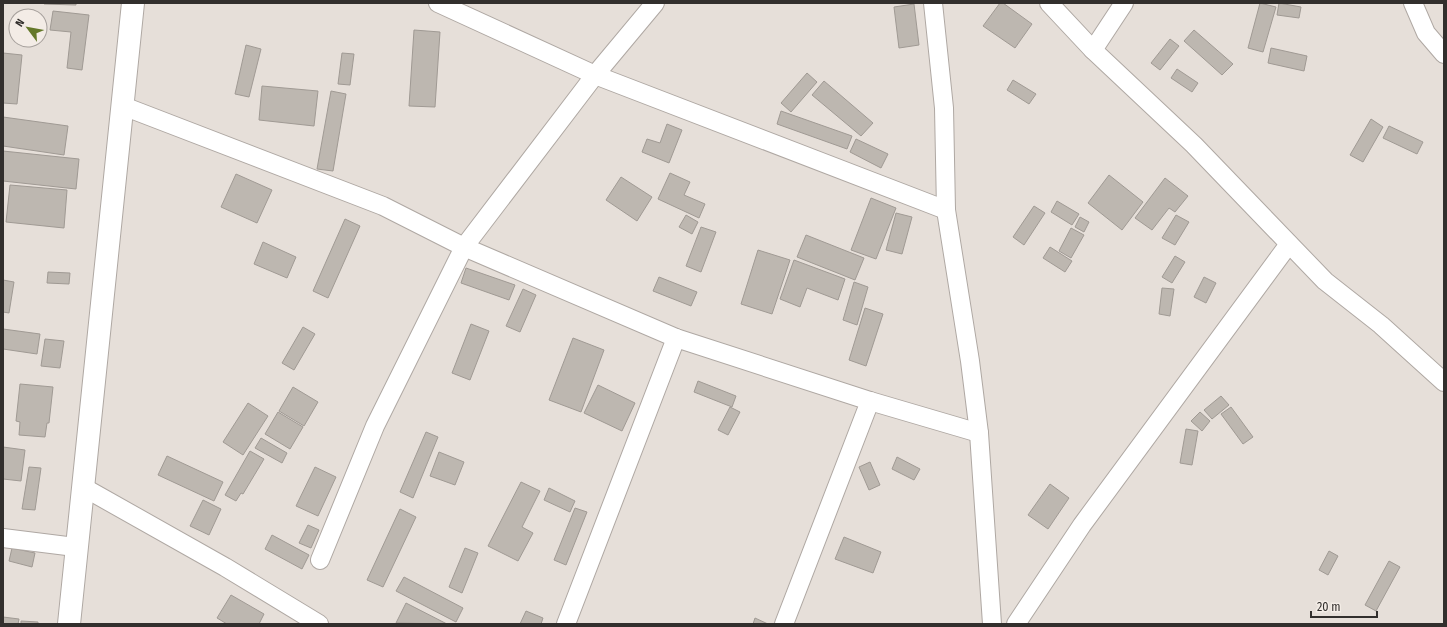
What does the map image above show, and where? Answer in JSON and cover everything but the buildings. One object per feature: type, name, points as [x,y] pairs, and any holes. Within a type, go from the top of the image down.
[{"type":"street","points":[[69,624],[133,3]]},
{"type":"street","points":[[438,3],[595,75],[946,210]]},
{"type":"street","points":[[320,560],[374,426],[464,247],[595,75],[655,3]]},
{"type":"street","points":[[932,3],[944,108],[946,210],[970,361],[979,433],[992,624]]},
{"type":"street","points":[[1049,3],[1093,50],[1194,145],[1325,281],[1382,325],[1444,382]]},
{"type":"street","points":[[1093,50],[1124,3]]},
{"type":"street","points":[[1413,3],[1426,33],[1444,54]]},
{"type":"street","points":[[123,106],[383,206],[464,247],[676,338],[870,401],[979,433]]},
{"type":"street","points":[[1016,624],[1082,525],[1288,244]]},
{"type":"street","points":[[566,624],[676,338]]},
{"type":"street","points":[[784,624],[870,401]]},
{"type":"street","points":[[83,487],[225,567],[319,624]]},
{"type":"street","points":[[3,538],[76,547]]}]
